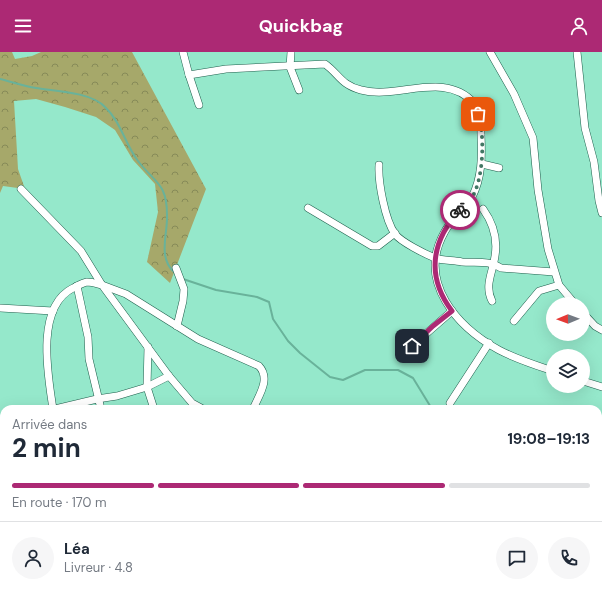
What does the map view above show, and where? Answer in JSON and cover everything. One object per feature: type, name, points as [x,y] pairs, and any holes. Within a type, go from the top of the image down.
[{"type":"street","points":[[183,52],[199,105]]},
{"type":"street","points":[[291,52],[290,67],[299,90]]},
{"type":"street","points":[[490,52],[514,94],[527,120],[533,138],[538,190],[548,249],[559,285],[568,297]]},
{"type":"street","points":[[578,52],[586,128],[594,162],[602,213]]},
{"type":"street","points":[[189,75],[226,69],[290,67],[325,64],[343,82],[361,90],[390,93],[419,87],[448,88],[463,93],[475,104],[481,123],[482,164],[471,198],[454,217],[443,234],[435,258],[437,284],[442,297],[452,311],[476,334],[499,350],[546,368]]},
{"type":"street","points":[[594,162],[602,161]]},
{"type":"street","points":[[482,164],[499,168]]},
{"type":"street","points":[[379,165],[381,191],[395,233],[403,240],[435,258],[493,263],[501,268],[554,272]]},
{"type":"street","points":[[21,189],[81,251],[102,285],[191,405]]},
{"type":"street","points":[[308,208],[372,246],[378,246],[395,233]]},
{"type":"street","points":[[483,209],[496,232],[496,245],[488,285],[489,294],[492,301]]},
{"type":"street","points":[[176,268],[184,289],[183,301],[177,326]]},
{"type":"street","points":[[53,405],[47,358],[47,336],[53,311],[68,290],[87,282],[102,285],[126,294],[198,339],[259,366],[264,371],[265,379],[255,405]]},
{"type":"street","points":[[514,321],[539,291],[559,285]]},
{"type":"street","points":[[77,286],[88,337],[89,359],[99,405]]},
{"type":"street","points":[[0,308],[53,311]]},
{"type":"street","points":[[412,346],[433,326],[452,311]]},
{"type":"street","points":[[590,321],[602,330]]},
{"type":"street","points":[[450,403],[489,343]]},
{"type":"street","points":[[148,347],[147,386],[153,405]]},
{"type":"street","points":[[71,405],[117,396],[147,386],[169,376]]},
{"type":"street","points":[[590,384],[602,387]]},
{"type":"green space","points":[[0,52],[12,52],[15,59],[32,56],[41,52],[132,52],[206,189],[170,283],[147,262],[158,212],[155,184],[133,160],[115,130],[96,117],[36,99],[14,101],[18,169],[25,189],[3,186],[0,193]]},
{"type":"waterway","points":[[0,79],[32,87],[82,95],[99,102],[105,107],[115,119],[138,161],[159,184],[165,196],[167,215],[165,253],[166,260],[175,273]]},
{"type":"waterway","points":[[183,279],[216,290],[257,297],[269,302],[273,319],[288,341],[300,353],[330,377],[343,380],[365,370],[398,370],[413,378],[430,405]]},
{"type":"way so far","points":[[460,210],[471,198],[482,164],[481,123],[478,114]]},
{"type":"route","points":[[412,346],[433,326],[452,311],[442,297],[437,284],[435,258],[443,234],[460,210]]}]
